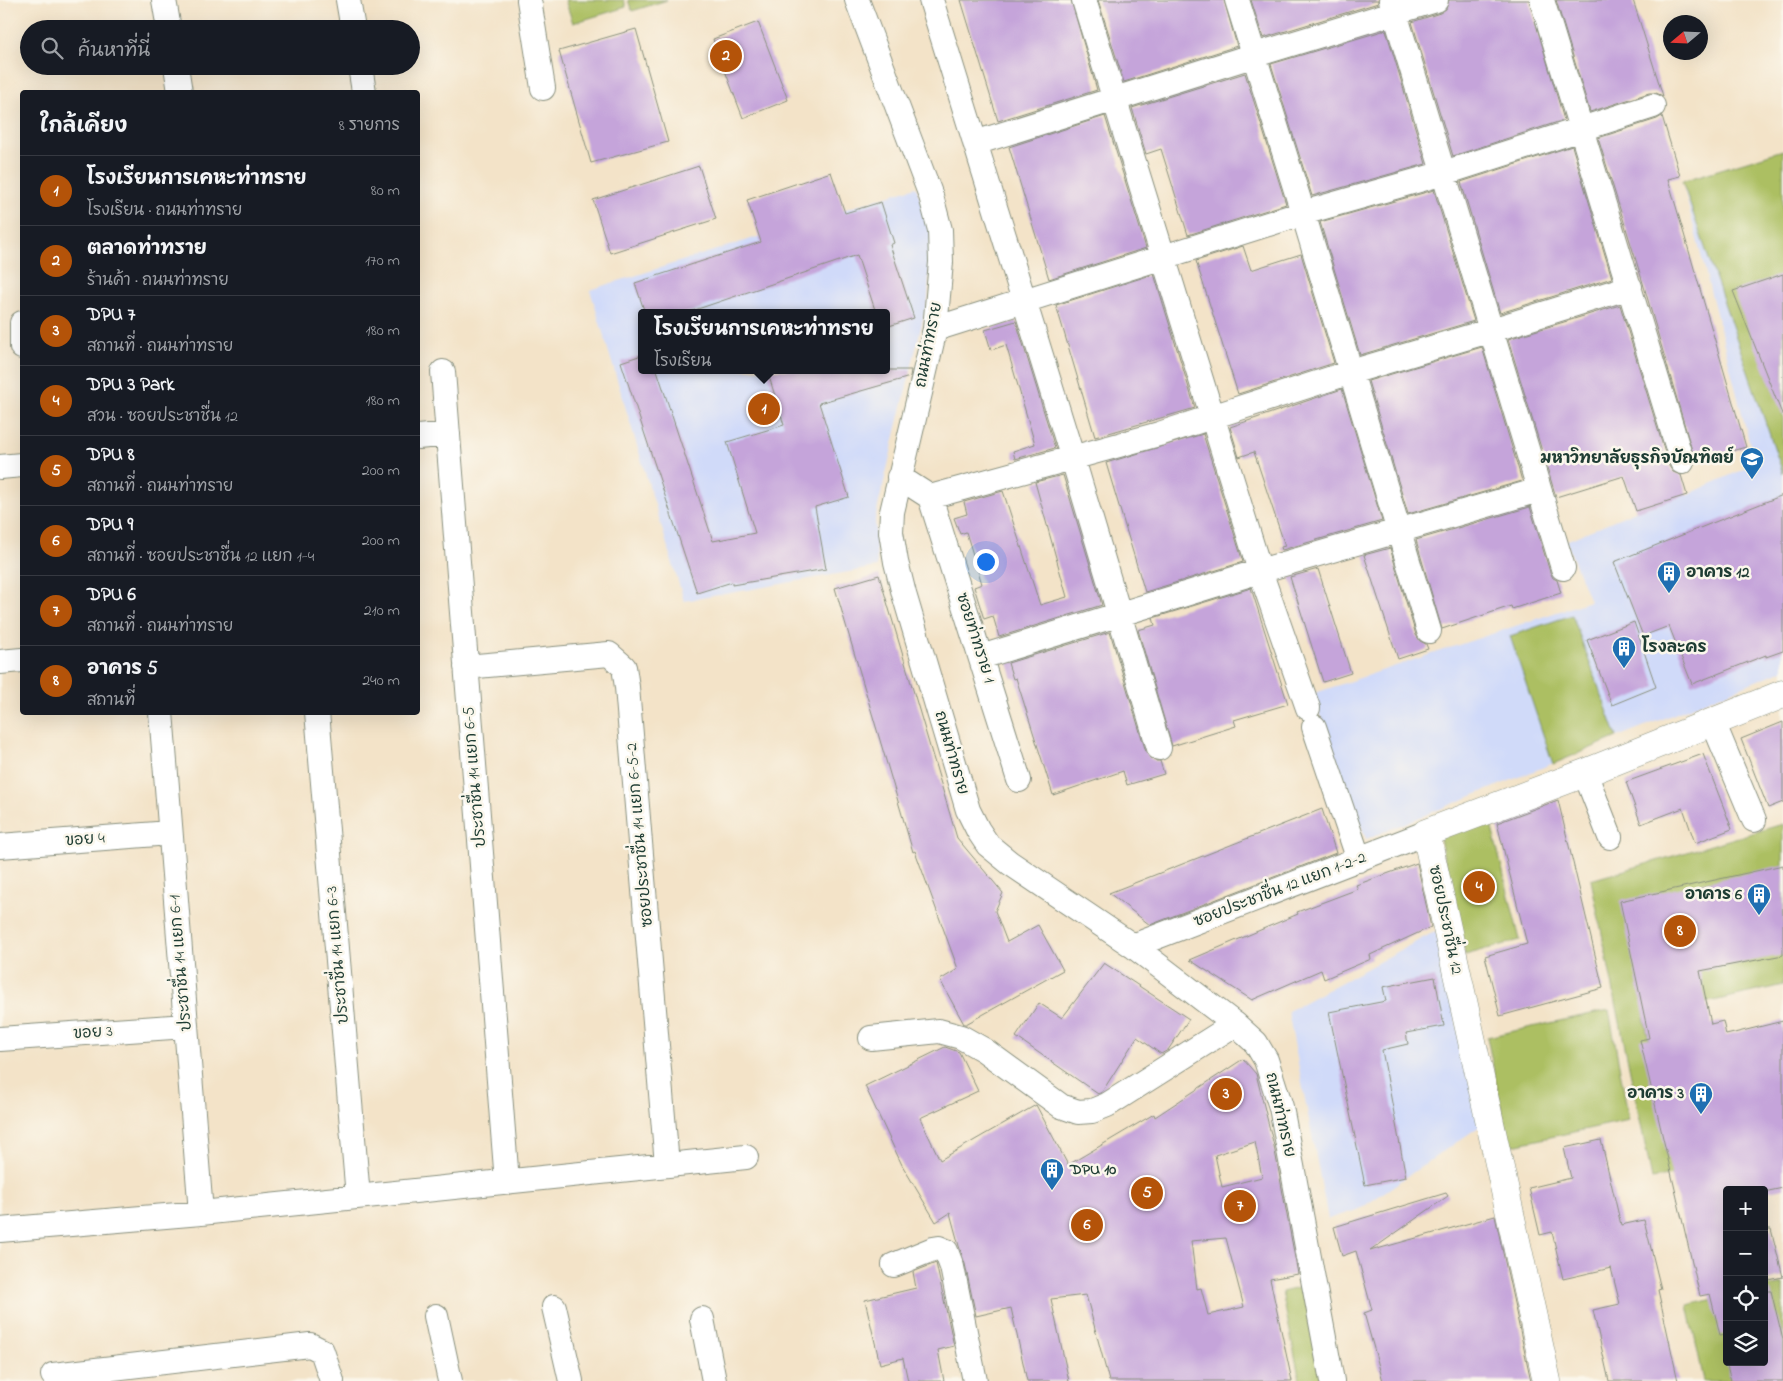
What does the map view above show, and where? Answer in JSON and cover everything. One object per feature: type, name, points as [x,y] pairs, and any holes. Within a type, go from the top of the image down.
[{"type":"main road","points":[[1426,834],[1783,694]]},
{"type":"main road","name":"ซอยประชาชื่น 12","points":[[1426,834],[1547,1381]]},
{"type":"street","points":[[164,0],[167,20]]},
{"type":"street","points":[[348,0],[351,20]]},
{"type":"street","points":[[529,0],[543,88]]},
{"type":"street","points":[[931,0],[1073,459],[1159,748]]},
{"type":"street","points":[[1084,0],[1260,571],[1359,860]]},
{"type":"street","points":[[1236,0],[1255,55],[1429,632]]},
{"type":"street","points":[[975,143],[1255,55],[1394,6],[1436,0]]},
{"type":"street","points":[[1542,0],[1682,462]]},
{"type":"street","name":"ถนนท่าทราย","points":[[865,2],[932,196],[938,222],[942,262],[934,329],[908,447],[899,478],[892,512],[891,532],[896,562],[968,810],[974,824],[988,845],[1010,863],[1133,946],[1235,1024],[1256,1043],[1266,1060],[1281,1106],[1332,1381]]},
{"type":"street","points":[[1394,6],[1563,568]]},
{"type":"street","points":[[177,75],[180,90]]},
{"type":"street","points":[[361,75],[364,90]]},
{"type":"street","points":[[934,329],[1303,213],[1444,173],[1653,106]]},
{"type":"street","points":[[899,478],[930,497],[1073,459],[1213,417],[1351,372],[1630,287]]},
{"type":"street","name":"ประชาชื่น 14 แยก 6-5","points":[[443,372],[507,1182]]},
{"type":"street","points":[[420,436],[448,434]]},
{"type":"street","points":[[0,467],[20,465]]},
{"type":"street","points":[[981,657],[1260,571],[1539,490]]},
{"type":"street","name":"ซอยท่าทราย 1","points":[[930,497],[1019,780]]},
{"type":"street","name":"ซอยประชาชื่น 14 แยก 6-5-2","points":[[466,667],[608,654],[624,667],[628,687],[667,1165]]},
{"type":"street","points":[[0,662],[20,660]]},
{"type":"street","name":"ประชาชื่น 14 แยก 6-1","points":[[161,715],[201,1213]]},
{"type":"street","name":"ประชาชื่น 14 แยก 6-3","points":[[317,715],[358,1197]]},
{"type":"street","points":[[1714,722],[1754,820]]},
{"type":"street","points":[[1585,773],[1610,837]]},
{"type":"street","name":"ขอย 4","points":[[0,846],[170,833]]},
{"type":"street","name":"ซอยประชาชื่น 12 แยก 1-2-2","points":[[1133,946],[1426,834]]},
{"type":"street","points":[[871,1038],[939,1031],[961,1037],[984,1050],[1061,1106],[1078,1112],[1092,1111],[1107,1104],[1235,1024]]},
{"type":"street","name":"ขอย 3","points":[[0,1040],[186,1026]]},
{"type":"street","points":[[0,1230],[201,1213],[746,1157]]},
{"type":"street","points":[[894,1265],[933,1249],[939,1248],[946,1251],[952,1267],[975,1381]]},
{"type":"street","points":[[554,1307],[571,1381]]},
{"type":"street","points":[[436,1316],[450,1381]]},
{"type":"street","points":[[702,1319],[714,1381]]},
{"type":"street","points":[[53,1375],[310,1345],[322,1352],[332,1381]]},
{"type":"shaded area","name":"มหาวิทยาลัยธุรกิจบัณฑิตย์","points":[[1783,150],[1783,670],[1366,839],[1312,694],[1590,601],[1566,541],[1635,511],[1687,495],[1755,464],[1682,181]]},
{"type":"shaded area","points":[[916,187],[931,229],[928,298],[875,519],[877,567],[684,601],[590,290]]},
{"type":"shaded area","points":[[1436,931],[1480,1126],[1360,1209],[1328,1219],[1288,1011]]},
{"type":"green space","points":[[565,0],[624,0],[626,7],[573,23]]},
{"type":"green space","points":[[628,0],[667,0],[632,11]]},
{"type":"green space","points":[[1783,150],[1783,473],[1682,181]]},
{"type":"green space","points":[[1572,615],[1617,737],[1553,764],[1510,636]]},
{"type":"green space","points":[[1489,816],[1520,940],[1465,955],[1439,835]]},
{"type":"green space","points":[[1783,824],[1783,985],[1644,1017],[1677,1174],[1652,1179],[1591,880]]},
{"type":"green space","points":[[1609,1010],[1629,1120],[1509,1146],[1487,1037]]},
{"type":"green space","points":[[1783,1284],[1783,1381],[1704,1381],[1688,1305],[1723,1297],[1723,1366],[1768,1366],[1768,1287]]},
{"type":"green space","points":[[1307,1286],[1327,1381],[1300,1381],[1282,1292]]},
{"type":"building","points":[[961,0],[1071,0],[1097,90],[998,121]]},
{"type":"building","points":[[1098,0],[1224,0],[1237,46],[1124,82]]},
{"type":"building","points":[[1251,0],[1378,0],[1378,3],[1263,38]]},
{"type":"building","points":[[1449,0],[1529,0],[1564,120],[1453,156],[1412,22],[1440,13],[1446,9]]},
{"type":"building","points":[[1556,0],[1633,0],[1663,96],[1649,93],[1590,112]]},
{"type":"building","points":[[758,22],[788,100],[743,118],[713,39]]},
{"type":"building","points":[[636,29],[668,142],[591,163],[559,51]]},
{"type":"building","points":[[1386,30],[1426,164],[1312,196],[1271,64]]},
{"type":"building","points":[[1245,73],[1286,204],[1188,235],[1161,149],[1146,154],[1132,108]]},
{"type":"building","points":[[1105,116],[1146,248],[1049,279],[1009,147]]},
{"type":"building","points":[[1662,116],[1680,176],[1668,179],[1746,447],[1695,461],[1598,138]]},
{"type":"building","points":[[1572,146],[1612,278],[1500,313],[1461,182]]},
{"type":"building","points":[[699,166],[716,219],[610,253],[593,200]]},
{"type":"building","points":[[831,172],[845,213],[881,202],[894,243],[890,245],[914,318],[890,326],[890,309],[875,309],[857,255],[698,309],[644,309],[635,283],[761,242],[747,200]]},
{"type":"building","points":[[1434,190],[1474,321],[1360,355],[1320,222]]},
{"type":"building","points":[[1243,246],[1251,270],[1301,254],[1334,363],[1238,394],[1196,261]]},
{"type":"building","points":[[1154,274],[1195,408],[1095,437],[1056,305]]},
{"type":"building","points":[[1783,274],[1783,414],[1782,414],[1733,291]]},
{"type":"building","points":[[1620,305],[1669,466],[1673,472],[1681,475],[1687,495],[1636,511],[1624,476],[1556,497],[1508,339]]},
{"type":"building","points":[[1016,321],[1055,448],[1015,459],[1013,451],[1035,444],[1006,345],[991,350],[985,330]]},
{"type":"building","points":[[1482,347],[1522,481],[1408,514],[1368,381]]},
{"type":"building","points":[[638,356],[638,374],[658,374],[713,541],[755,533],[727,442],[784,425],[768,374],[890,374],[890,370],[911,370],[910,377],[819,403],[849,497],[815,507],[826,569],[732,585],[732,582],[697,593],[621,362]]},
{"type":"building","points":[[1342,389],[1382,521],[1282,550],[1281,547],[1285,546],[1254,452],[1239,457],[1230,427]]},
{"type":"building","points":[[1203,434],[1243,562],[1145,592],[1106,463]]},
{"type":"building","points":[[1063,475],[1102,605],[999,637],[993,616],[984,619],[974,587],[982,584],[966,532],[960,534],[954,518],[967,514],[964,502],[1003,491],[1040,605],[1067,597],[1035,482]]},
{"type":"building","name":"อาคาร 12","points":[[1783,495],[1783,651],[1766,657],[1766,655],[1692,684],[1669,626],[1643,636],[1614,562]]},
{"type":"building","points":[[1530,507],[1550,572],[1553,578],[1557,580],[1561,593],[1512,609],[1511,606],[1442,629],[1416,540]]},
{"type":"building","points":[[1390,548],[1416,635],[1420,641],[1426,644],[1428,649],[1398,659],[1364,555]]},
{"type":"building","points":[[1318,569],[1351,673],[1323,682],[1290,577]]},
{"type":"building","points":[[879,575],[957,838],[1003,893],[995,911],[1007,942],[1038,925],[1063,970],[966,1024],[964,1024],[940,980],[958,969],[915,851],[913,852],[835,588]]},
{"type":"building","points":[[1251,588],[1288,704],[1234,720],[1236,726],[1172,746],[1138,630],[1155,625],[1153,618]]},
{"type":"building","name":"โรงละคร","points":[[1634,622],[1656,687],[1612,705],[1587,640]]},
{"type":"building","points":[[1110,632],[1146,752],[1150,758],[1160,761],[1164,774],[1127,785],[1123,771],[1053,795],[1016,678],[1013,679],[1008,663]]},
{"type":"building","points":[[1783,722],[1783,802],[1768,808],[1741,739]]},
{"type":"building","points":[[1703,754],[1732,829],[1695,843],[1683,808],[1641,824],[1626,782]]},
{"type":"building","points":[[1558,800],[1603,988],[1500,1016],[1485,956],[1527,944],[1497,823]]},
{"type":"building","points":[[1322,809],[1336,853],[1150,925],[1109,893]]},
{"type":"building","points":[[1417,863],[1431,927],[1370,955],[1371,959],[1324,979],[1321,970],[1252,1000],[1190,960],[1298,914],[1297,912],[1358,889],[1356,885]]},
{"type":"building","points":[[1783,865],[1783,955],[1700,971],[1711,1024],[1723,1021],[1726,1035],[1783,1021],[1783,1188],[1768,1191],[1768,1186],[1723,1186],[1723,1335],[1720,1335],[1710,1294],[1700,1296],[1640,1040],[1649,1038],[1620,901]]},
{"type":"building","points":[[1104,963],[1189,1019],[1168,1050],[1161,1054],[1137,1037],[1102,1092],[1098,1094],[1016,1037],[1039,1003],[1062,1018]]},
{"type":"building","points":[[1435,977],[1444,1026],[1406,1033],[1408,1044],[1382,1050],[1406,1177],[1365,1185],[1329,1012],[1386,1001],[1383,987]]},
{"type":"building","points":[[945,1047],[959,1052],[978,1091],[920,1118],[940,1160],[1036,1105],[1068,1165],[1154,1114],[1155,1117],[1243,1059],[1256,1074],[1274,1146],[1298,1274],[1270,1279],[1292,1381],[1109,1381],[1086,1295],[1051,1299],[1069,1381],[1027,1381],[1011,1308],[976,1316],[965,1264],[950,1213],[936,1222],[902,1165],[865,1086]],"holes":[[[1255,1142],[1262,1177],[1222,1187],[1215,1155]],[[1226,1238],[1244,1307],[1208,1315],[1201,1288],[1197,1289],[1191,1241]]]},
{"type":"building","points":[[1601,1140],[1621,1225],[1644,1220],[1661,1289],[1658,1290],[1678,1381],[1609,1381],[1593,1310],[1620,1304],[1611,1268],[1563,1279],[1552,1232],[1540,1235],[1529,1188],[1571,1178],[1564,1148]]},
{"type":"building","points":[[1446,1193],[1448,1196],[1370,1251],[1495,1216],[1531,1381],[1383,1381],[1364,1313],[1372,1310],[1356,1251],[1342,1256],[1334,1227]]},
{"type":"building","points":[[1768,1229],[1771,1229],[1783,1277],[1768,1280]]},
{"type":"building","points":[[936,1263],[954,1346],[938,1350],[944,1381],[908,1381],[903,1358],[880,1364],[865,1300],[916,1288],[913,1272]]},
{"type":"building","points":[[1768,1291],[1771,1291],[1783,1340],[1783,1381],[1731,1381],[1727,1366],[1768,1366]]},
{"type":"place","name":"ตลาดท่าทราย","points":[[726,56]]},
{"type":"place","name":"โรงเรียนการเคหะท่าทราย","points":[[764,409]]},
{"type":"place","name":"มหาวิทยาลัยธุรกิจบัณฑิตย์","points":[[1752,480]]},
{"type":"place","name":"อาคาร 12","points":[[1669,594]]},
{"type":"place","name":"โรงละคร","points":[[1624,669]]},
{"type":"place","name":"DPU 3 Park","points":[[1479,887]]},
{"type":"place","name":"อาคาร 6","points":[[1759,916]]},
{"type":"place","name":"อาคาร 5","points":[[1680,931]]},
{"type":"place","name":"DPU 7","points":[[1226,1094]]},
{"type":"place","name":"อาคาร 3","points":[[1701,1115]]},
{"type":"place","name":"DPU 10","points":[[1052,1191]]},
{"type":"place","name":"DPU 8","points":[[1147,1193]]},
{"type":"place","name":"DPU 6","points":[[1240,1206]]},
{"type":"place","name":"DPU 9","points":[[1087,1225]]}]
